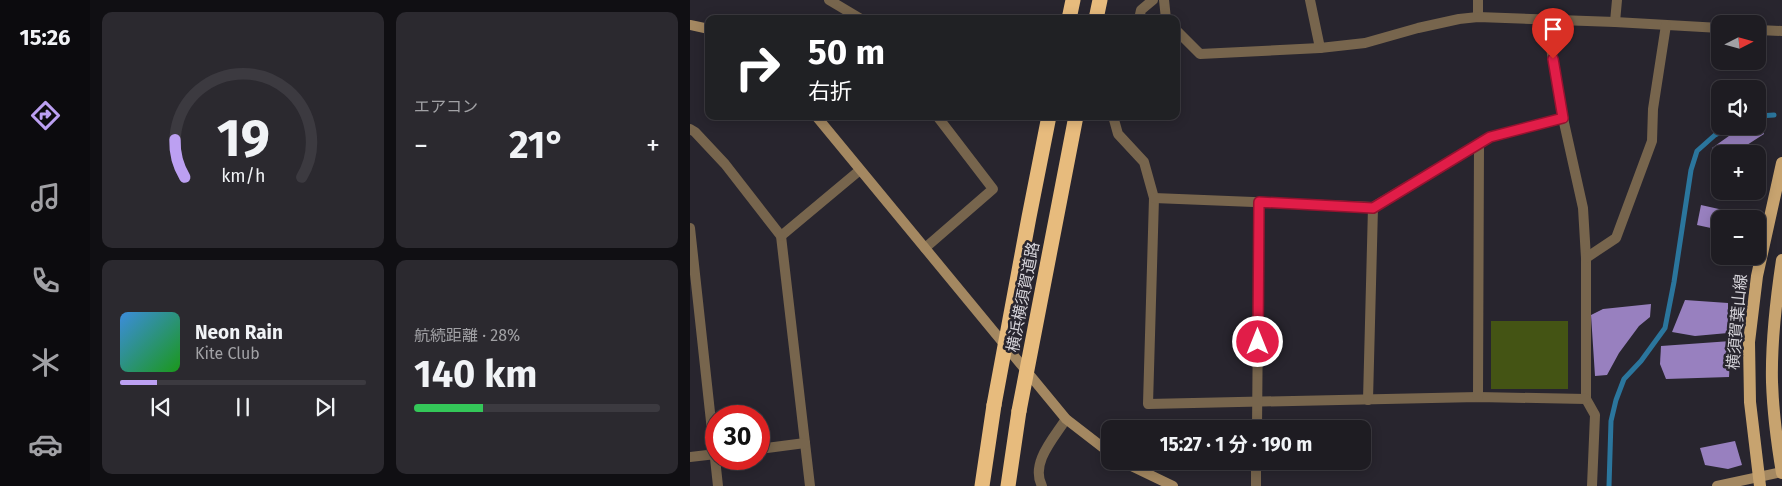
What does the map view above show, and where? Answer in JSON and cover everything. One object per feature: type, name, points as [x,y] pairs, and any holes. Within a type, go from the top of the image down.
[{"type":"highway","points":[[1070,15],[1073,0]]},
{"type":"highway","points":[[1097,15],[1100,0]]},
{"type":"highway","name":"横浜横須賀道路","points":[[982,486],[994,405],[1048,120]]},
{"type":"highway","name":"横浜横須賀道路","points":[[1008,486],[1019,411],[1075,120]]},
{"type":"main road","name":"横須賀葉山線","points":[[1759,481],[1748,373],[1750,334],[1756,276],[1782,162]]},
{"type":"main road","points":[[1782,260],[1775,302],[1772,382],[1775,425],[1782,472]]},
{"type":"street","points":[[829,0],[854,15]]},
{"type":"street","points":[[1139,15],[1141,10],[1153,0]]},
{"type":"street","points":[[1164,0],[1166,15]]},
{"type":"street","points":[[1310,0],[1320,48]]},
{"type":"street","points":[[1478,0],[1478,17]]},
{"type":"street","points":[[1615,22],[1618,0]]},
{"type":"street","points":[[1180,34],[1200,54],[1320,48],[1365,43],[1418,28],[1458,19],[1478,17],[1711,28]]},
{"type":"street","points":[[1546,19],[1563,118],[1583,208],[1586,258],[1586,399],[1595,415],[1592,486]]},
{"type":"street","points":[[690,25],[705,28]]},
{"type":"street","points":[[1586,258],[1616,238],[1652,141],[1653,109],[1666,25]]},
{"type":"street","points":[[1766,30],[1782,31]]},
{"type":"street","points":[[1154,198],[1373,208],[1480,145],[1490,137],[1563,118]]},
{"type":"street","points":[[819,120],[1066,420],[1101,446]]},
{"type":"street","points":[[925,248],[993,189],[940,120]]},
{"type":"street","points":[[1114,120],[1118,134],[1144,162],[1154,198],[1148,404],[1478,397],[1586,399]]},
{"type":"street","points":[[690,129],[725,164],[781,236],[810,486]]},
{"type":"street","points":[[1478,397],[1480,145]]},
{"type":"street","points":[[781,236],[860,170]]},
{"type":"street","points":[[1257,420],[1259,202]]},
{"type":"street","points":[[1368,400],[1373,208]]},
{"type":"street","points":[[690,228],[710,405]]},
{"type":"street","points":[[1042,486],[1039,480],[1042,456],[1066,420]]},
{"type":"street","points":[[770,448],[805,443]]},
{"type":"street","points":[[690,457],[705,455]]},
{"type":"street","points":[[717,470],[718,486]]},
{"type":"street","points":[[1140,470],[1173,486]]},
{"type":"street","points":[[1256,470],[1256,486]]},
{"type":"street","points":[[1717,486],[1759,481],[1782,472]]},
{"type":"green space","points":[[1491,321],[1568,321],[1568,389],[1491,389]]},
{"type":"building","points":[[1730,135],[1762,135],[1747,145],[1716,145]]},
{"type":"building","points":[[1701,205],[1723,210],[1711,210],[1711,228],[1697,225]]},
{"type":"building","points":[[1685,300],[1728,303],[1728,333],[1695,336],[1672,332]]},
{"type":"building","points":[[1651,304],[1650,317],[1639,326],[1619,353],[1607,375],[1595,376],[1591,315],[1603,309]]},
{"type":"building","points":[[1731,341],[1729,377],[1666,379],[1660,364],[1661,346]]},
{"type":"building","points":[[1735,441],[1742,465],[1728,469],[1705,465],[1700,448]]},
{"type":"waterway","points":[[1766,116],[1774,115]]},
{"type":"waterway","points":[[1609,486],[1611,421],[1616,400],[1624,379],[1641,361],[1665,328],[1691,170],[1697,151],[1715,135]]},
{"type":"route","points":[[1258,342],[1259,202],[1373,208],[1480,145],[1490,137],[1563,118],[1553,59]]}]
